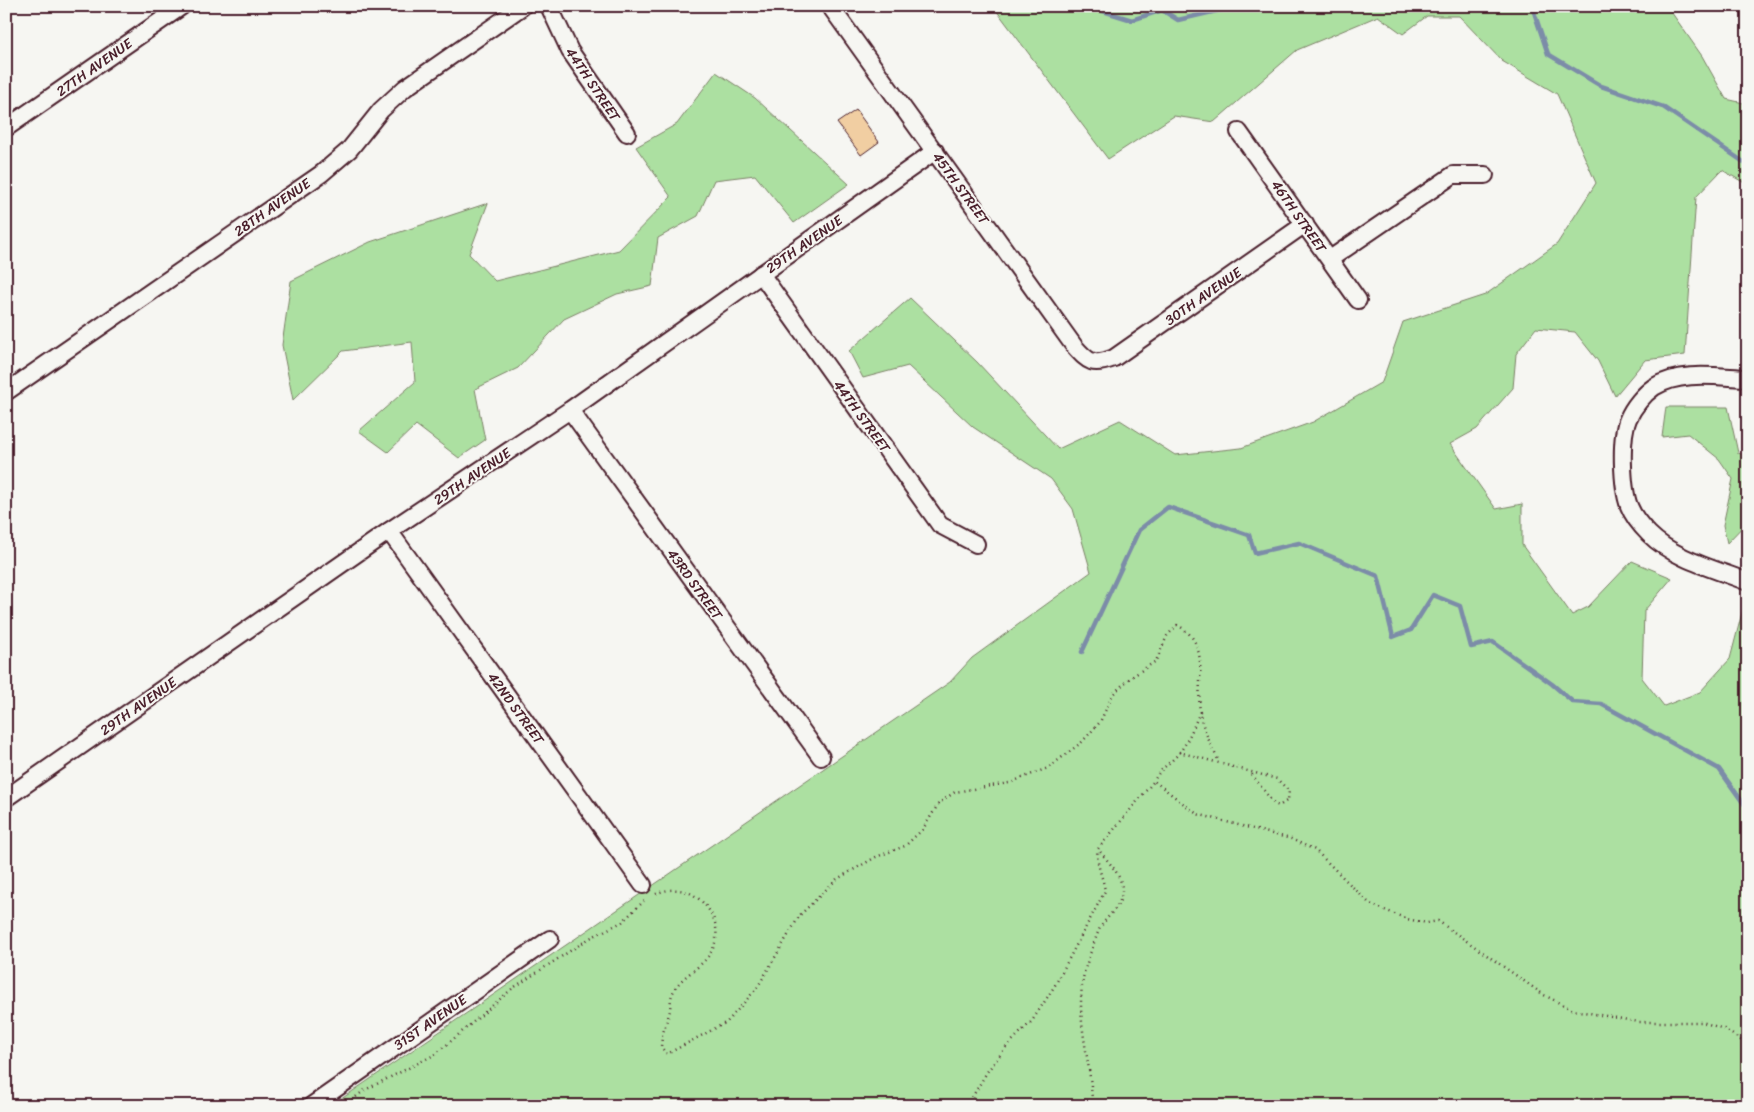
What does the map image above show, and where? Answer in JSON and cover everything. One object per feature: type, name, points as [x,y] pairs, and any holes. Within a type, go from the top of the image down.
[{"type":"street","name":"27TH AVENUE","points":[[6,128],[182,6]]},
{"type":"street","name":"28TH AVENUE","points":[[6,392],[321,174],[349,150],[381,110],[405,88],[524,6]]},
{"type":"street","name":"44TH STREET","points":[[549,6],[570,51],[627,133]]},
{"type":"street","name":"45TH STREET","points":[[830,6],[1074,346],[1090,362],[1098,363]]},
{"type":"street","name":"46TH STREET","points":[[1239,132],[1358,300]]},
{"type":"street","name":"29TH AVENUE","points":[[6,798],[389,531],[570,410],[935,152]]},
{"type":"street","points":[[1330,259],[1453,175],[1485,175]]},
{"type":"street","name":"30TH AVENUE","points":[[1098,363],[1114,358],[1305,224]]},
{"type":"street","name":"44TH STREET","points":[[761,274],[940,525],[976,544]]},
{"type":"street","points":[[1748,378],[1685,377],[1654,386],[1644,395],[1628,418],[1625,429],[1624,474],[1629,505],[1636,519],[1653,538],[1670,550],[1748,582]]},
{"type":"street","name":"43RD STREET","points":[[570,410],[821,757]]},
{"type":"street","name":"42ND STREET","points":[[389,531],[643,885]]},
{"type":"street","name":"31ST AVENUE","points":[[311,1106],[550,939]]},
{"type":"path","points":[[344,1106],[365,1090],[436,1054],[513,988],[590,938],[622,922],[644,901],[664,889],[689,892],[706,904],[716,923],[716,937],[707,958],[685,976],[672,994],[669,1013],[662,1028],[661,1047],[667,1054],[727,1022],[756,988],[800,915],[837,879],[876,857],[905,846],[923,829],[939,803],[955,792],[1009,783],[1048,768],[1055,763],[1082,742],[1100,722],[1113,694],[1130,678],[1156,661],[1167,636],[1177,625],[1188,631],[1198,651],[1202,674],[1200,712],[1219,762]]},
{"type":"path","points":[[967,1106],[987,1072],[1007,1046],[1032,1022],[1054,987],[1105,891],[1104,878],[1096,857],[1098,849],[1154,781],[1160,769],[1179,752],[1200,712]]},
{"type":"path","points":[[1179,752],[1252,773],[1277,778],[1289,791],[1288,800],[1279,806],[1274,804],[1252,773]]},
{"type":"path","points":[[1154,781],[1197,814],[1283,837],[1315,850],[1370,904],[1407,919],[1427,923],[1438,921],[1544,995],[1573,1010],[1639,1022],[1702,1022],[1724,1029],[1748,1045]]},
{"type":"path","points":[[1092,1106],[1092,1086],[1081,1030],[1081,999],[1085,970],[1100,928],[1118,904],[1122,893],[1122,884],[1098,849]]},
{"type":"green space","points":[[993,6],[1667,6],[1702,56],[1726,99],[1748,104],[1748,185],[1722,170],[1696,197],[1685,355],[1645,360],[1615,396],[1598,361],[1575,332],[1536,328],[1516,354],[1513,388],[1477,429],[1450,444],[1496,509],[1522,504],[1522,545],[1572,615],[1588,607],[1632,561],[1672,578],[1644,611],[1642,678],[1664,706],[1700,692],[1730,659],[1743,609],[1748,611],[1748,1106],[331,1106],[950,682],[972,658],[1091,572],[1073,509],[1051,479],[973,427],[908,366],[863,378],[849,351],[910,298],[977,362],[1058,449],[1120,420],[1175,455],[1241,448],[1313,422],[1382,382],[1403,322],[1485,295],[1557,244],[1596,183],[1557,94],[1502,61],[1459,16],[1427,16],[1403,34],[1378,16],[1297,50],[1214,122],[1174,116],[1108,159]]},
{"type":"green space","points":[[716,72],[755,98],[849,184],[794,223],[755,175],[714,180],[698,216],[658,238],[652,286],[617,294],[564,319],[518,368],[475,389],[485,440],[459,458],[416,425],[388,452],[359,431],[415,382],[412,342],[343,351],[293,400],[282,345],[291,281],[370,242],[488,203],[469,254],[495,281],[619,250],[671,197],[636,147],[677,124]]},
{"type":"green space","points":[[1666,407],[1728,407],[1738,453],[1748,456],[1748,521],[1727,543],[1723,525],[1733,479],[1719,459],[1688,434],[1662,437]]},
{"type":"building","points":[[856,110],[879,142],[861,155],[837,123]]},
{"type":"waterway","points":[[1087,6],[1132,20],[1162,10],[1178,20],[1238,6]]},
{"type":"waterway","points":[[1532,6],[1548,54],[1601,86],[1663,107],[1748,165]]},
{"type":"waterway","points":[[1082,652],[1139,530],[1168,507],[1249,535],[1255,553],[1299,543],[1378,576],[1393,637],[1411,630],[1433,595],[1460,606],[1471,647],[1493,642],[1552,684],[1573,702],[1601,704],[1719,769],[1744,804],[1748,804]]}]
